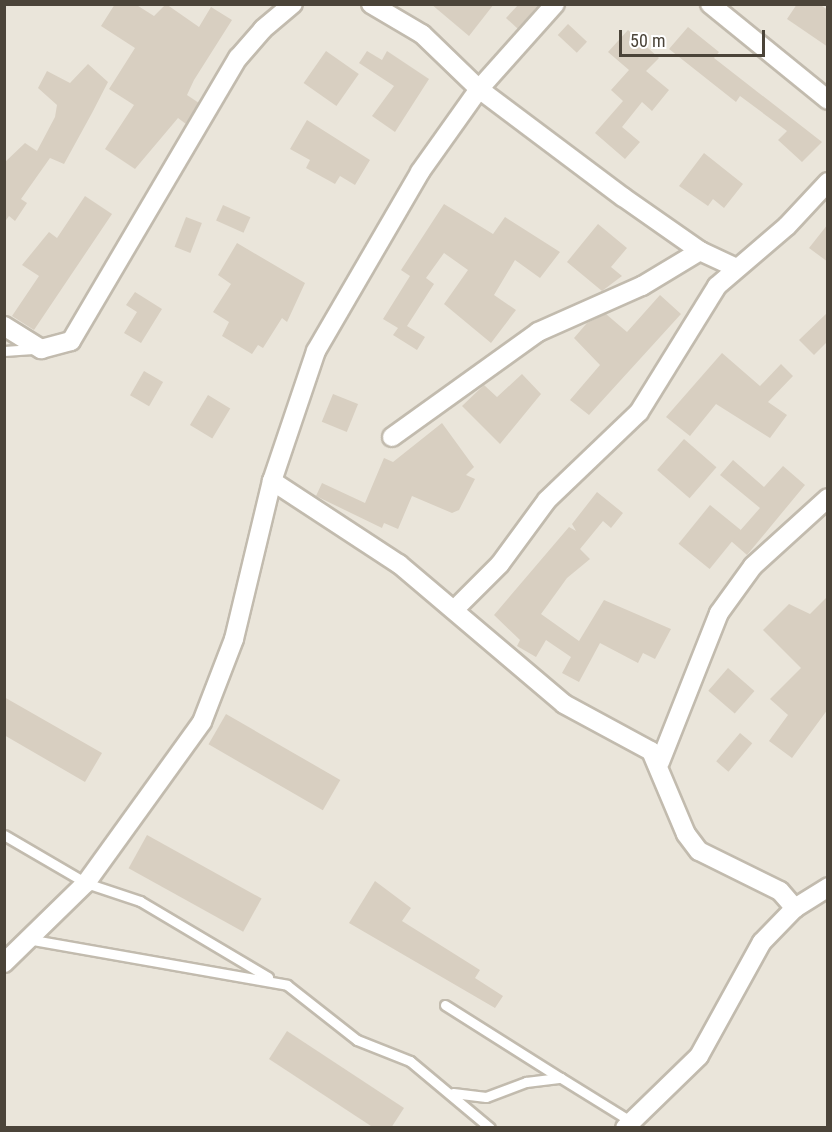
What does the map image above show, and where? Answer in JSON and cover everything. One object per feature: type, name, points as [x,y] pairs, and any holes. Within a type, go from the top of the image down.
[{"type":"street","points":[[4,326],[41,349],[60,347],[78,332],[238,58],[293,4]]},
{"type":"street","points":[[371,4],[422,34]]},
{"type":"street","points":[[402,4],[422,34],[479,89],[700,251],[736,268]]},
{"type":"street","points":[[4,963],[33,940],[86,883],[211,706],[272,481],[316,351],[420,172],[479,89],[555,4]]},
{"type":"street","points":[[710,4],[828,100]]},
{"type":"street","points":[[454,610],[500,564],[547,500],[639,412],[697,312],[736,268],[787,226],[828,182]]},
{"type":"street","points":[[392,437],[538,332],[642,286],[700,251]]},
{"type":"street","points":[[272,481],[356,533],[454,610],[564,704],[634,741],[660,762],[686,834],[699,851],[780,891],[795,908]]},
{"type":"street","points":[[660,762],[719,613],[753,566],[828,498]]},
{"type":"street","points":[[629,1125],[699,1056],[744,967],[795,908],[828,887]]},
{"type":"lane","points":[[4,351],[41,349]]},
{"type":"lane","points":[[4,835],[86,883],[140,901],[272,980],[297,991],[349,1035],[410,1061],[452,1093],[490,1128]]},
{"type":"lane","points":[[33,940],[272,980]]},
{"type":"lane","points":[[445,1005],[561,1078],[629,1125]]},
{"type":"lane","points":[[452,1093],[486,1097],[526,1082],[561,1078]]},
{"type":"shaded area","points":[[5,5],[827,5],[827,1127],[5,1127]]},
{"type":"building","points":[[115,4],[135,4],[154,16],[166,4],[199,27],[211,7],[232,20],[187,95],[199,103],[186,124],[178,118],[135,169],[105,149],[134,105],[109,89],[135,48],[101,26]]},
{"type":"building","points":[[431,4],[494,4],[469,36]]},
{"type":"building","points":[[519,4],[539,4],[518,29],[506,18]]},
{"type":"building","points":[[797,4],[819,4],[828,10],[828,47],[787,19]]},
{"type":"building","points":[[568,24],[587,42],[577,53],[558,35]]},
{"type":"building","points":[[688,27],[719,52],[714,58],[822,142],[802,162],[778,140],[787,131],[740,96],[736,102],[669,49]]},
{"type":"building","points":[[628,30],[659,58],[646,71],[669,90],[652,111],[642,102],[622,127],[640,142],[625,159],[595,133],[623,101],[611,90],[629,70],[608,52]]},
{"type":"building","points":[[326,51],[359,74],[336,106],[304,83]]},
{"type":"building","points":[[367,51],[382,60],[387,51],[429,79],[395,132],[372,116],[394,86],[359,63]]},
{"type":"building","points":[[88,64],[108,82],[92,113],[64,164],[50,158],[21,199],[27,203],[15,221],[9,216],[4,223],[4,163],[25,143],[37,151],[55,117],[57,105],[38,88],[47,71],[70,83]]},
{"type":"building","points":[[307,120],[370,160],[355,185],[340,176],[335,184],[306,168],[310,160],[290,149]]},
{"type":"building","points":[[704,153],[743,184],[724,208],[713,199],[708,206],[679,186]]},
{"type":"building","points":[[85,196],[112,214],[34,330],[12,316],[39,276],[22,265],[49,232],[57,238]]},
{"type":"building","points":[[444,204],[493,234],[505,217],[560,252],[540,278],[515,260],[494,295],[516,310],[491,343],[444,304],[468,270],[444,253],[426,278],[434,284],[407,326],[425,337],[417,350],[393,335],[398,328],[383,319],[410,276],[401,270]]},
{"type":"building","points":[[223,205],[250,217],[243,233],[216,221]]},
{"type":"building","points":[[186,217],[202,223],[190,253],[175,247]]},
{"type":"building","points":[[598,224],[627,248],[611,267],[622,276],[602,291],[567,262]]},
{"type":"building","points":[[828,224],[828,262],[809,248]]},
{"type":"building","points":[[237,243],[305,283],[287,322],[282,318],[263,348],[258,345],[252,354],[222,336],[229,322],[213,312],[231,284],[218,275]]},
{"type":"building","points":[[135,292],[162,309],[141,343],[124,333],[137,312],[126,305]]},
{"type":"building","points":[[660,295],[681,314],[589,415],[570,400],[600,365],[574,338],[587,323],[606,314],[627,332]]},
{"type":"building","points":[[828,312],[828,341],[814,355],[799,340]]},
{"type":"building","points":[[722,353],[760,386],[781,364],[793,376],[768,402],[787,415],[770,438],[716,404],[690,436],[666,417]]},
{"type":"building","points":[[144,371],[163,382],[149,406],[130,395]]},
{"type":"building","points":[[522,374],[541,394],[500,444],[462,406],[484,385],[497,397]]},
{"type":"building","points":[[333,394],[358,404],[347,432],[322,422]]},
{"type":"building","points":[[208,395],[230,408],[212,438],[190,425]]},
{"type":"building","points":[[442,423],[474,467],[466,475],[475,479],[459,510],[452,513],[412,496],[398,529],[384,523],[382,528],[316,496],[322,483],[365,503],[384,458],[393,462]]},
{"type":"building","points":[[684,439],[716,467],[690,498],[657,470]]},
{"type":"building","points":[[733,460],[764,487],[783,466],[805,485],[747,555],[731,541],[760,508],[720,475]]},
{"type":"building","points":[[597,492],[623,513],[611,528],[603,521],[580,549],[590,559],[567,578],[541,614],[579,641],[604,600],[671,629],[655,659],[643,653],[638,663],[600,643],[579,682],[562,673],[571,657],[546,640],[536,657],[517,646],[520,640],[494,615],[569,527],[576,531],[572,524]]},
{"type":"building","points":[[710,505],[741,530],[710,569],[679,544]]},
{"type":"building","points":[[828,596],[828,709],[792,758],[769,741],[788,715],[770,699],[801,668],[763,630],[789,604],[810,614]]},
{"type":"building","points":[[728,668],[754,691],[735,714],[708,691]]},
{"type":"building","points":[[4,697],[102,753],[85,782],[4,735]]},
{"type":"building","points":[[226,714],[340,780],[323,810],[209,744]]},
{"type":"building","points":[[740,733],[752,743],[728,772],[716,761]]},
{"type":"building","points":[[147,835],[262,899],[243,932],[129,868]]},
{"type":"building","points":[[375,881],[411,908],[402,921],[480,970],[475,978],[503,996],[495,1008],[349,923]]},
{"type":"building","points":[[287,1031],[404,1108],[391,1128],[374,1128],[269,1059]]}]
